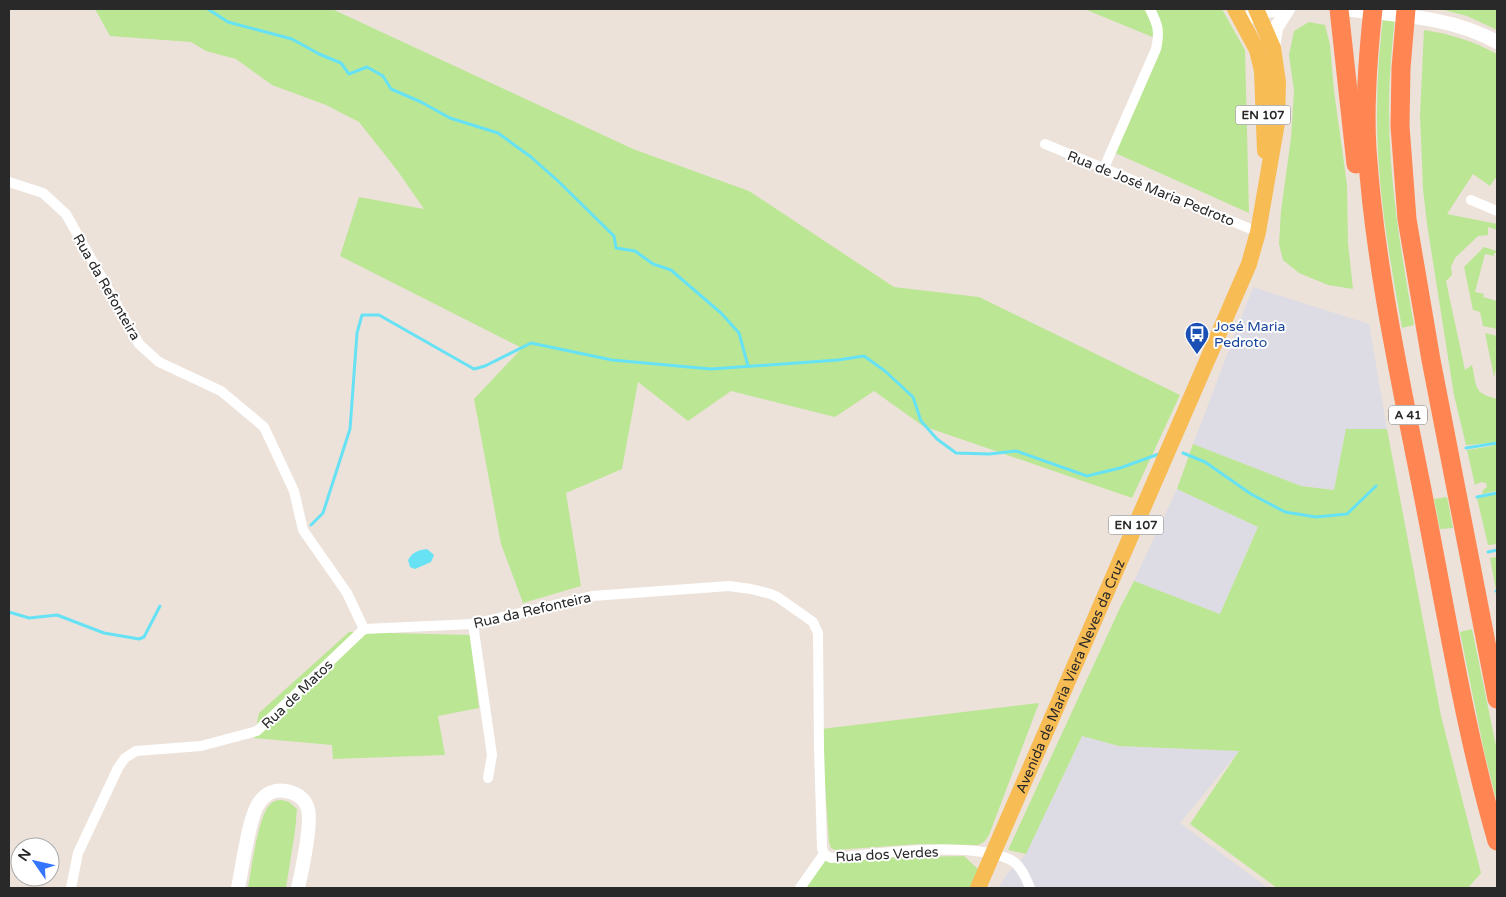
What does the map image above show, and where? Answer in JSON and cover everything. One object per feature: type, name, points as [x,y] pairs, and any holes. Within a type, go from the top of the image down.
[{"type":"highway","points":[[1339,9],[1361,212],[1375,233]]},
{"type":"highway","name":"A 41","points":[[1373,9],[1367,69],[1367,146],[1375,233],[1462,698],[1481,786],[1497,841]]},
{"type":"highway","name":"A 41","points":[[1406,9],[1401,68],[1400,126],[1407,219],[1433,370],[1497,699]]},
{"type":"highway","points":[[1403,38],[1413,9]]},
{"type":"main road","points":[[1239,15],[1278,9]]},
{"type":"main road","points":[[1273,48],[1276,28],[1288,9]]},
{"type":"main road","points":[[1343,9],[1448,22],[1472,30],[1497,42]]},
{"type":"main road","name":"Avenida de Maria Viera Neves da Cruz","points":[[993,854],[1249,264],[1258,232],[1277,123],[1278,82],[1273,48],[1257,11]]},
{"type":"main road","name":"Avenida de Maria Viera Neves da Cruz","points":[[1239,15],[1257,50],[1262,71],[1266,191]]},
{"type":"main road","points":[[238,888],[253,817],[258,804],[268,793],[276,790],[294,793],[303,800],[308,809],[308,827],[298,888]]},
{"type":"main road","name":"EN 107","points":[[978,888],[993,854]]},
{"type":"street","points":[[1104,168],[1156,49],[1160,34],[1150,9]]},
{"type":"street","name":"Rua de José Maria Pedroto","points":[[1045,144],[1258,232]]},
{"type":"street","name":"Rua da Refonteira","points":[[9,182],[44,193],[66,214],[139,344],[159,362],[221,390],[264,427],[294,491],[303,530],[347,593],[364,630],[473,624],[604,594],[729,586],[751,588],[771,594],[813,622],[818,633],[819,748],[822,848],[824,854]]},
{"type":"street","points":[[1471,200],[1497,211]]},
{"type":"street","points":[[473,624],[492,755],[488,778]]},
{"type":"street","name":"Rua de Matos","points":[[70,888],[78,853],[124,758],[136,751],[201,746],[257,731],[364,630]]},
{"type":"street","name":"Rua dos Verdes","points":[[800,888],[824,854],[831,858],[919,850],[967,850],[993,854],[1012,861],[1021,870],[1030,888]]},
{"type":"shaded area","points":[[1253,287],[1369,324],[1387,429],[1346,429],[1334,490],[1301,486],[1193,444]]},
{"type":"shaded area","points":[[1177,489],[1258,527],[1220,614],[1134,581]]},
{"type":"shaded area","points":[[1082,736],[1119,746],[1239,751],[1180,823],[1268,888],[998,888],[1007,874],[1026,854]]},
{"type":"green space","points":[[95,9],[332,9],[633,149],[749,191],[894,287],[979,297],[1180,395],[1132,498],[923,426],[874,391],[835,417],[731,391],[688,421],[638,382],[622,469],[566,493],[581,586],[523,603],[501,544],[474,399],[522,348],[340,256],[359,197],[424,209],[397,170],[359,122],[326,105],[272,85],[236,59],[206,51],[191,42],[110,36]]},
{"type":"green space","points":[[1084,9],[1222,9],[1245,50],[1249,213],[1113,152],[1155,38]]},
{"type":"green space","points":[[1384,9],[1396,9],[1389,108],[1391,163],[1400,244],[1414,325],[1402,328],[1388,246],[1377,136],[1380,46]]},
{"type":"green space","points":[[1440,9],[1497,9],[1497,30],[1467,16]]},
{"type":"green space","points":[[1309,22],[1325,25],[1330,45],[1334,91],[1347,185],[1348,243],[1353,289],[1328,285],[1299,273],[1283,260],[1279,244],[1281,211],[1291,138],[1294,91],[1289,55],[1294,31]]},
{"type":"green space","points":[[1424,30],[1462,39],[1497,54],[1497,176],[1490,186],[1473,174],[1447,214],[1497,224],[1497,230],[1488,227],[1488,235],[1478,236],[1455,258],[1451,267],[1452,275],[1446,281],[1465,370],[1472,365],[1477,388],[1489,397],[1497,399],[1497,491],[1482,494],[1483,490],[1487,487],[1486,483],[1481,482],[1475,485],[1467,450],[1493,446],[1492,443],[1466,445],[1454,395],[1427,224],[1423,189],[1420,115]]},
{"type":"green space","points":[[1484,247],[1497,251],[1497,253],[1494,253],[1494,256],[1485,254],[1475,292],[1484,294],[1483,297],[1497,301],[1497,329],[1483,326],[1480,312],[1473,310],[1464,267]]},
{"type":"green space","points":[[1485,333],[1497,336],[1497,365],[1494,377]]},
{"type":"green space","points":[[1346,429],[1387,429],[1441,716],[1481,873],[1468,888],[1277,888],[1190,824],[1239,751],[1119,746],[1082,736],[1026,854],[1008,850],[1134,581],[1220,614],[1258,527],[1177,489],[1193,444],[1301,486],[1334,490]]},
{"type":"green space","points":[[1497,494],[1497,544],[1488,545],[1477,498]]},
{"type":"green space","points":[[1447,497],[1453,528],[1440,529],[1434,499]]},
{"type":"green space","points":[[1497,557],[1497,590],[1496,590],[1490,558]]},
{"type":"green space","points":[[1472,629],[1497,751],[1497,803],[1484,751],[1460,632]]},
{"type":"green space","points":[[349,632],[470,635],[479,708],[438,716],[445,755],[333,759],[332,745],[254,738],[259,713]]},
{"type":"green space","points":[[1039,703],[989,835],[984,842],[978,845],[919,844],[835,850],[831,848],[821,729]]},
{"type":"green space","points":[[282,800],[289,802],[297,809],[286,888],[248,888],[255,846],[264,813],[273,802]]},
{"type":"green space","points":[[964,856],[980,871],[969,888],[803,888],[821,859]]},
{"type":"water","points":[[427,549],[434,555],[431,562],[415,569],[410,567],[408,560],[412,555]]},
{"type":"waterway","points":[[208,9],[228,22],[292,39],[319,54],[341,63],[349,74],[367,67],[383,76],[391,89],[421,102],[450,118],[498,133],[531,157],[558,181],[614,236],[616,248],[635,251],[653,264],[671,270],[721,313],[739,333],[748,366]]},
{"type":"waterway","points":[[311,525],[323,513],[350,429],[357,333],[362,315],[379,315],[474,369],[485,366],[531,343],[612,360],[711,369],[838,360],[864,356],[885,371],[913,397],[921,421],[937,439],[956,453],[989,454],[1016,451],[1087,476],[1120,468],[1159,454]]},
{"type":"waterway","points":[[1466,448],[1497,443]]},
{"type":"waterway","points":[[1183,453],[1205,462],[1251,494],[1285,512],[1316,517],[1347,514],[1376,486]]},
{"type":"waterway","points":[[1477,497],[1497,493]]},
{"type":"waterway","points":[[1488,552],[1497,550]]},
{"type":"waterway","points":[[9,612],[29,618],[57,615],[104,633],[139,639],[144,637],[160,606]]},
{"type":"place","name":"José Maria Pedroto","points":[[1197,355]]}]
